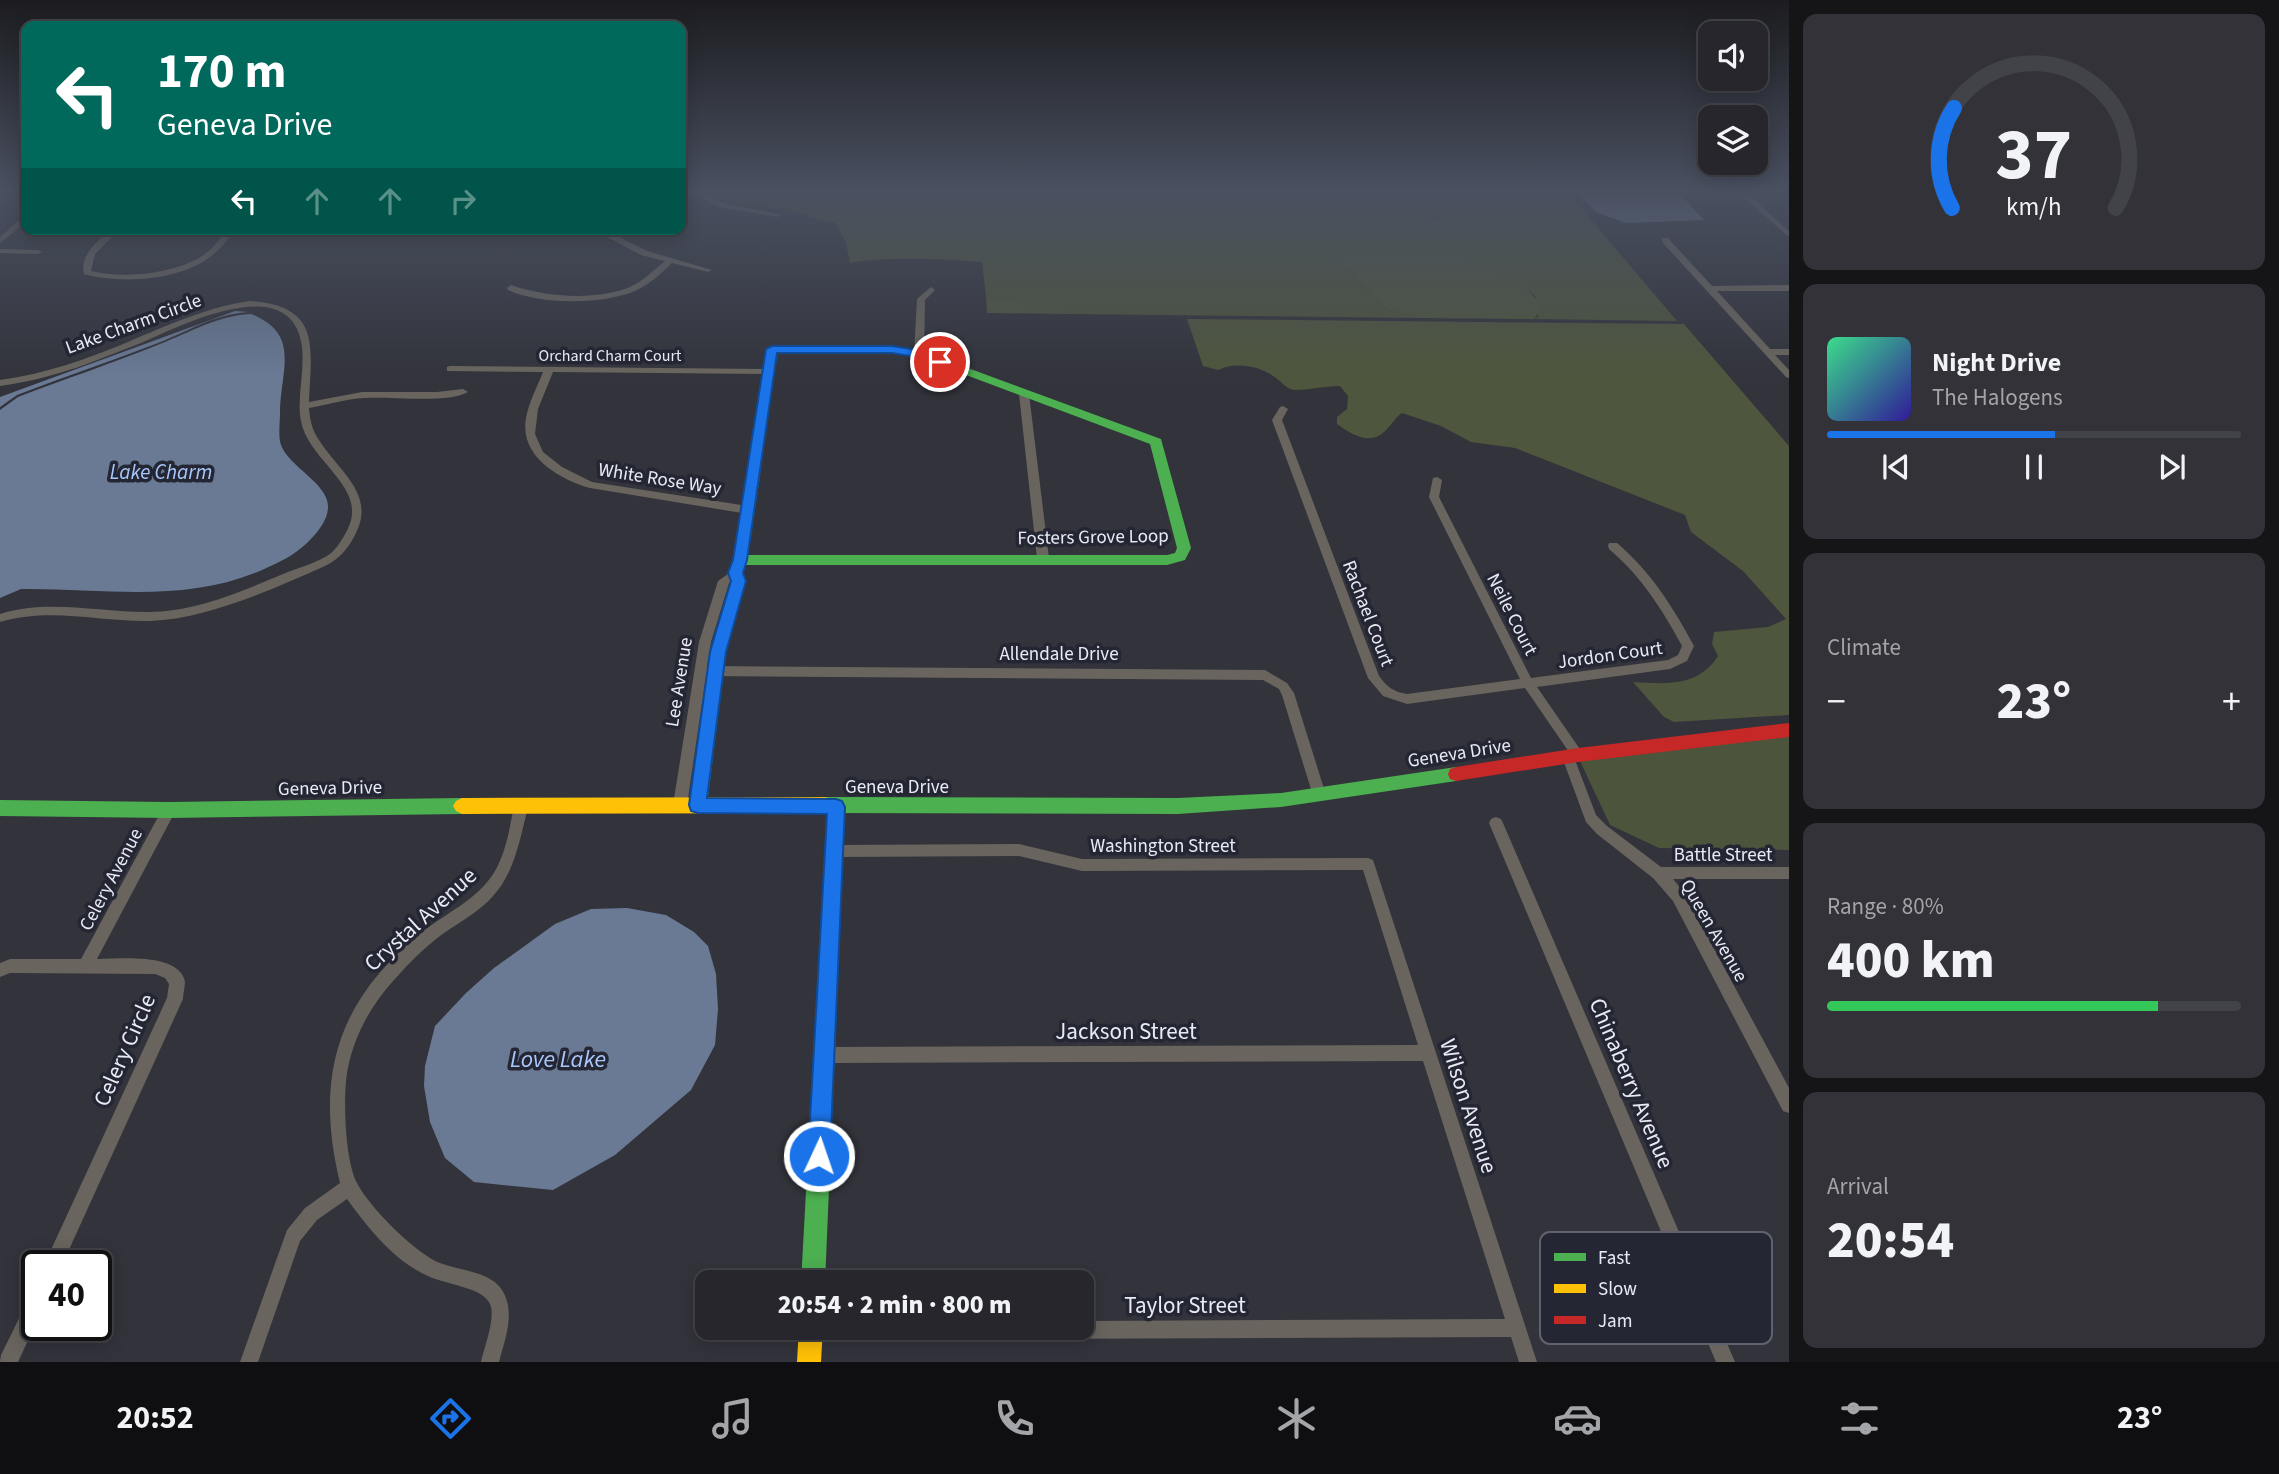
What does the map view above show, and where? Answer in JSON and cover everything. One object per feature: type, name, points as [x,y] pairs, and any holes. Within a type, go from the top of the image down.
[{"type":"street","points":[[21,252],[38,252]]},
{"type":"street","points":[[94,252],[85,265],[87,272],[99,276],[127,277],[186,266],[212,252]]},
{"type":"street","points":[[641,252],[669,262],[708,270]]},
{"type":"street","points":[[1675,252],[1789,375]]},
{"type":"street","points":[[511,288],[519,294],[540,296],[620,293],[636,287],[669,262]]},
{"type":"street","points":[[1709,289],[1789,288]]},
{"type":"street","points":[[919,354],[920,299],[932,290]]},
{"type":"street","name":"Lake Charm Circle","points":[[0,383],[41,374],[110,352],[213,312],[241,304],[267,305],[287,312],[299,324],[307,340],[306,423],[316,446],[355,494],[359,512],[356,528],[335,556],[235,598],[171,614],[133,617],[75,610],[36,610],[0,618]]},
{"type":"street","name":"Fosters Grove Loop","points":[[738,566],[1043,558],[1167,560],[1180,556],[1184,548],[1156,442],[919,354],[892,349],[772,349]]},
{"type":"street","name":"Lee Avenue","points":[[680,805],[708,671],[718,652],[738,581],[738,566],[772,349]]},
{"type":"street","points":[[1768,352],[1789,352]]},
{"type":"street","name":"Orchard Charm Court","points":[[450,369],[769,371]]},
{"type":"street","name":"White Rose Way","points":[[549,370],[530,422],[530,439],[547,463],[570,478],[590,485],[748,510]]},
{"type":"street","points":[[305,406],[362,396],[463,392]]},
{"type":"street","points":[[1024,394],[1043,558]]},
{"type":"street","name":"Rachael Court","points":[[1283,409],[1277,420],[1374,678],[1382,690],[1394,697],[1407,699],[1528,683]]},
{"type":"street","name":"Neile Court","points":[[1437,480],[1434,497],[1528,683],[1573,756]]},
{"type":"street","name":"Jordon Court","points":[[1528,683],[1670,664],[1683,658],[1688,646],[1676,624],[1636,564],[1613,546]]},
{"type":"street","name":"Lee Avenue","points":[[698,805],[708,671]]},
{"type":"street","name":"Allendale Drive","points":[[708,671],[1265,675],[1283,686],[1288,693],[1319,795]]},
{"type":"street","name":"Geneva Drive","points":[[0,808],[169,810],[521,805],[1178,807],[1319,795],[1573,756],[1789,730]]},
{"type":"street","name":"Queen Avenue","points":[[1573,756],[1591,818],[1602,830],[1658,873],[1678,896],[1789,1105]]},
{"type":"street","name":"Crystal Avenue","points":[[349,1187],[338,1134],[337,1090],[340,1062],[351,1032],[364,1004],[390,973],[431,934],[485,895],[500,875],[513,842],[521,805]]},
{"type":"street","points":[[814,1270],[836,807]]},
{"type":"street","name":"Celery Avenue","points":[[85,966],[169,810]]},
{"type":"street","name":"Chinaberry Avenue","points":[[1496,823],[1671,1232]]},
{"type":"street","name":"Washington Street","points":[[834,851],[1019,850],[1082,865],[1368,864]]},
{"type":"street","name":"Wilson Avenue","points":[[1368,864],[1528,1362]]},
{"type":"street","name":"Battle Street","points":[[1658,873],[1789,873]]},
{"type":"street","name":"Celery Circle","points":[[0,970],[10,966],[155,967],[170,972],[177,982],[175,999],[60,1250]]},
{"type":"street","name":"Jackson Street","points":[[824,1055],[1428,1053]]},
{"type":"street","points":[[249,1362],[293,1236],[311,1214],[349,1187],[375,1222],[401,1250],[434,1270],[492,1290],[499,1300],[499,1310],[491,1362]]},
{"type":"street","name":"Taylor Street","points":[[1094,1329],[1517,1328]]},
{"type":"street","points":[[8,1362],[21,1334]]},
{"type":"street","points":[[809,1362],[810,1340]]},
{"type":"street","name":"Chinaberry Avenue","points":[[1718,1344],[1726,1362]]},
{"type":"green space","points":[[848,252],[1331,252],[1337,264],[1352,274],[1372,297],[1389,310],[1417,318],[1069,314],[986,297],[982,262],[898,259],[850,263]]},
{"type":"green space","points":[[1331,252],[1458,252],[1517,282],[1542,308],[1534,319],[1417,318],[1389,310],[1372,297],[1352,274],[1337,264]]},
{"type":"green space","points":[[1457,252],[1618,252],[1677,321],[1534,319],[1538,317],[1535,296]]},
{"type":"green space","points":[[986,297],[1058,310],[1069,314],[987,313]]},
{"type":"green space","points":[[1187,319],[1684,324],[1789,446],[1789,715],[1674,722],[1664,717],[1633,682],[1670,683],[1691,678],[1710,666],[1718,656],[1712,644],[1714,632],[1768,627],[1786,619],[1743,571],[1691,532],[1685,515],[1515,448],[1471,442],[1441,426],[1402,413],[1375,437],[1355,435],[1337,424],[1337,417],[1347,409],[1348,396],[1340,386],[1295,390],[1256,368],[1240,365],[1218,370],[1203,366]]},
{"type":"green space","points":[[1789,736],[1789,850],[1659,848],[1610,825],[1580,761]]},
{"type":"water","points":[[235,311],[249,312],[213,320],[17,395],[0,407],[0,397]]},
{"type":"water","name":"Lake Charm","points":[[251,314],[267,322],[283,343],[285,355],[280,442],[285,453],[316,483],[327,499],[326,517],[314,536],[297,552],[262,570],[233,581],[203,587],[143,592],[21,589],[0,598],[0,410],[18,397],[204,325]]},
{"type":"water","name":"Love Lake","points":[[627,908],[666,915],[694,932],[708,946],[716,974],[718,1009],[715,1045],[691,1090],[615,1155],[553,1190],[474,1182],[445,1158],[430,1122],[424,1086],[425,1066],[435,1026],[494,968],[555,924],[591,909]]},
{"type":"traffic: fast","points":[[740,560],[1167,560],[1180,556],[1184,548],[1156,442],[930,358]]},
{"type":"traffic: fast","points":[[698,805],[718,652],[738,581],[735,573],[740,560],[753,476]]},
{"type":"traffic: fast","points":[[826,805],[1178,806],[1281,800],[1456,774]]},
{"type":"traffic: fast","points":[[0,808],[169,810],[462,806]]},
{"type":"traffic: fast","points":[[814,1270],[829,953]]},
{"type":"traffic: slow","points":[[462,806],[826,805]]},
{"type":"traffic: slow","points":[[809,1362],[810,1340]]},
{"type":"traffic: jam","points":[[753,476],[772,350],[892,349],[930,358]]},
{"type":"traffic: jam","points":[[1456,774],[1578,755],[1789,730]]},
{"type":"traffic: jam","points":[[829,953],[836,807]]},
{"type":"route","points":[[819,1156],[836,807],[698,805],[718,652],[738,581],[736,573],[766,402],[772,349],[892,349],[919,354],[940,362]]}]
